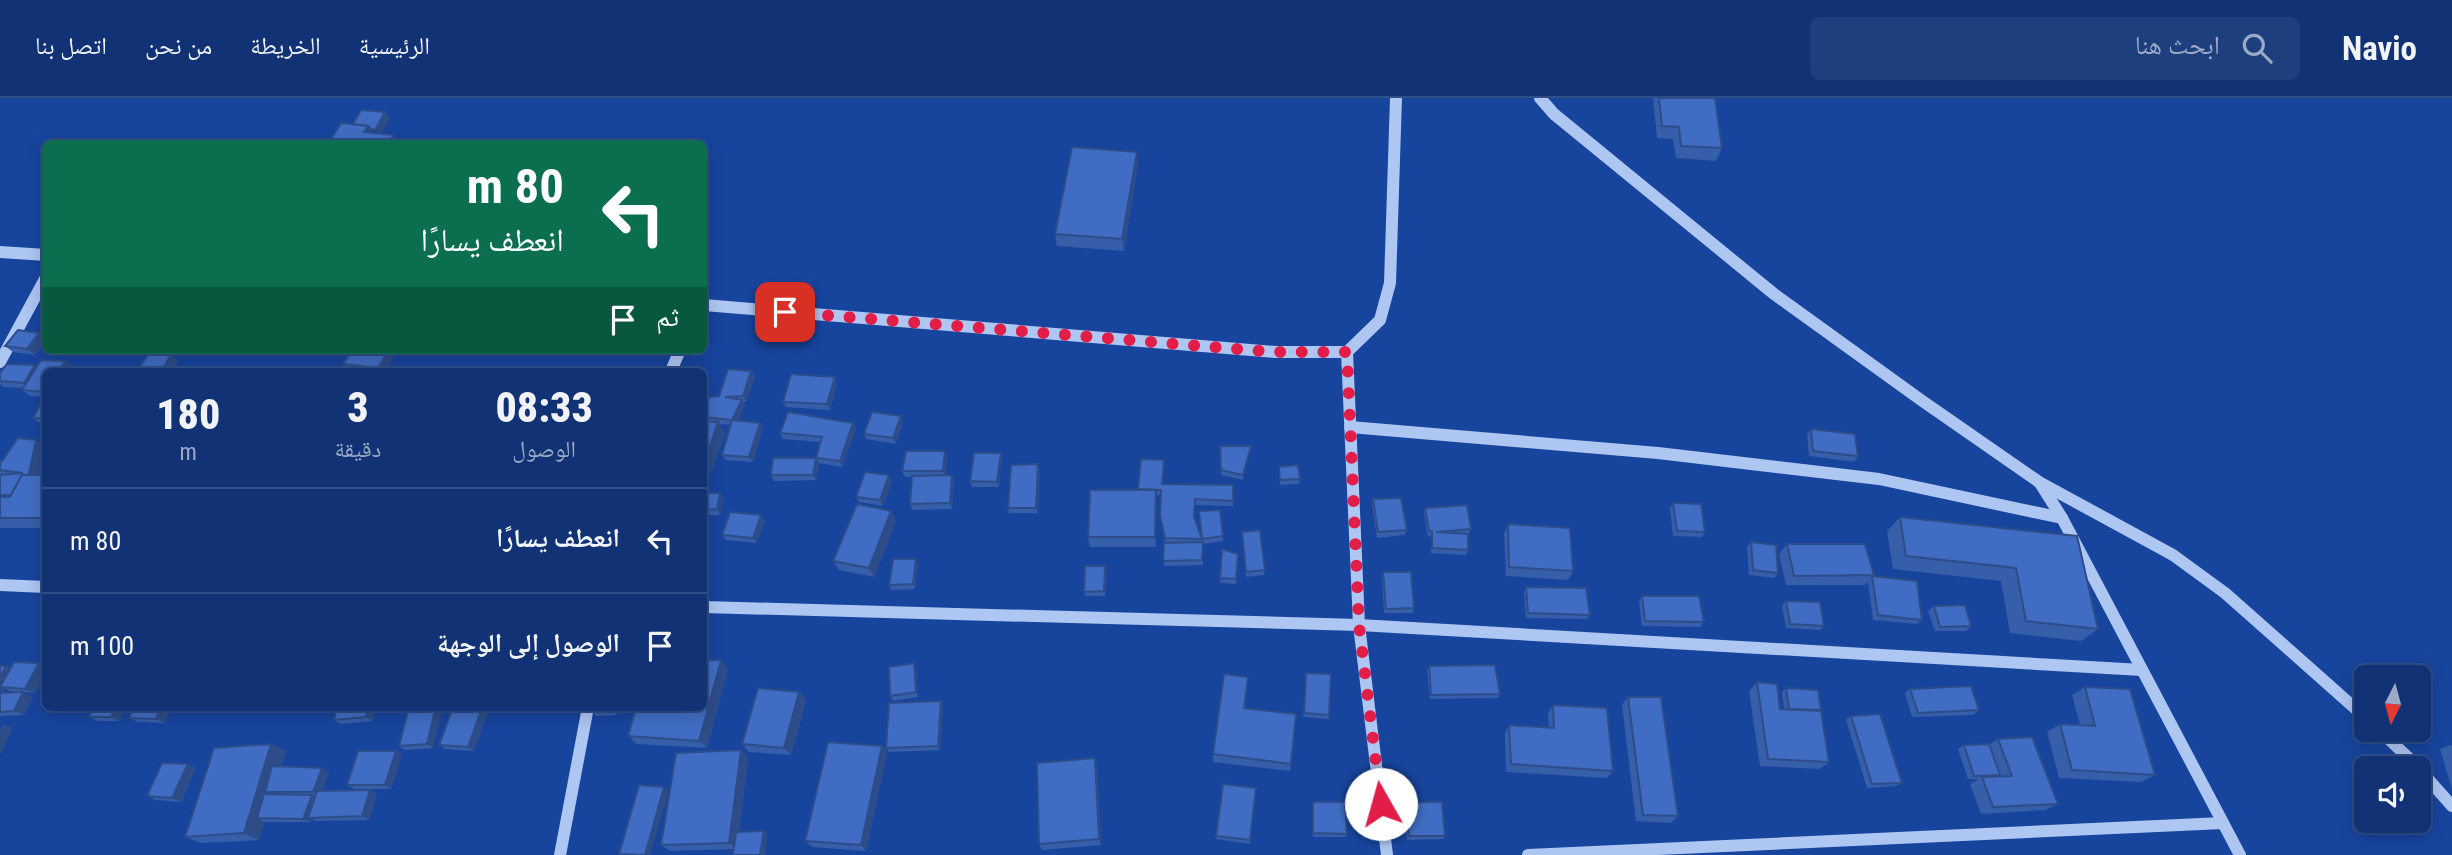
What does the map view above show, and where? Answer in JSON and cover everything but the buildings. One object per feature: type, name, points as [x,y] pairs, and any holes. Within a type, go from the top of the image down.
[{"type":"street","points":[[707,305],[1275,352],[1347,352],[1380,320],[1390,283],[1396,98]]},
{"type":"street","points":[[1540,98],[1554,114],[1774,294],[2039,482],[2173,555],[2225,593],[2354,707]]},
{"type":"street","points":[[0,252],[42,255]]},
{"type":"street","points":[[0,362],[42,284]]},
{"type":"street","points":[[1347,352],[1359,625],[1387,855]]},
{"type":"street","points":[[1349,427],[1658,453],[1879,479],[2062,518]]},
{"type":"street","points":[[2039,482],[2062,518],[2240,855]]},
{"type":"street","points":[[0,585],[42,587]]},
{"type":"street","points":[[707,607],[1359,625],[2142,670]]},
{"type":"street","points":[[560,855],[587,711]]},
{"type":"street","points":[[2392,742],[2452,806]]},
{"type":"street","points":[[1528,855],[2223,823]]},
{"type":"route","points":[[785,312],[1275,352],[1347,352],[1359,625],[1381,804]]}]
